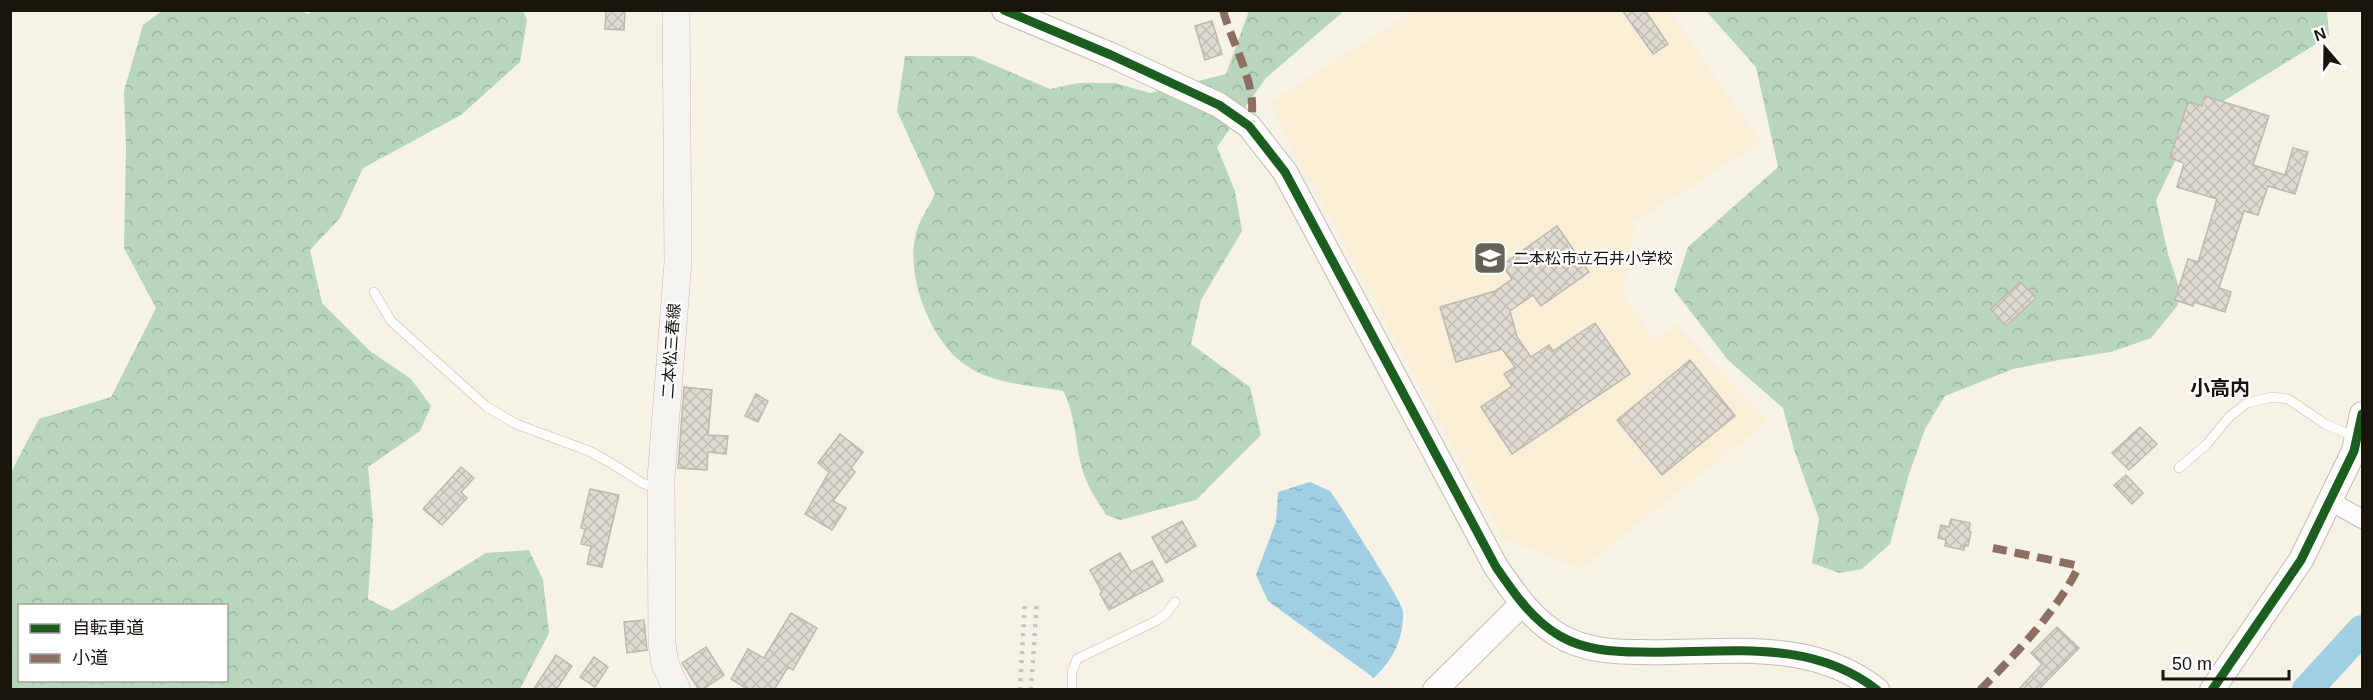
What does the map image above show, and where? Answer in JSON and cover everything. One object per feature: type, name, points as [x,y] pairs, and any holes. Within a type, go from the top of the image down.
[{"type":"main road","name":"二本松三春線","points":[[676,10],[678,262],[661,490],[662,644],[665,664],[677,690]]},
{"type":"street","points":[[1004,10],[1111,55],[1219,105],[1249,126],[1285,172],[1496,567],[1522,604],[1561,637],[1597,649],[1639,652],[1778,652],[1823,661],[1867,682],[1877,690]]},
{"type":"street","points":[[2212,690],[2301,560],[2354,451],[2362,414]]},
{"type":"street","points":[[2330,501],[2362,519]]},
{"type":"street","points":[[1435,690],[1522,604]]},
{"type":"lane","points":[[374,292],[391,321],[487,407],[516,424],[589,451],[642,483],[661,490]]},
{"type":"lane","points":[[2179,468],[2207,444],[2229,417],[2247,403],[2272,397],[2288,399],[2325,424],[2357,438]]},
{"type":"lane","points":[[1072,690],[1072,672],[1077,659],[1156,621],[1166,614],[1175,602]]},
{"type":"shaded area","name":"二本松市立石井小学校","points":[[1413,11],[1670,11],[1761,142],[1635,222],[1623,294],[1655,340],[1677,324],[1768,421],[1582,569],[1501,537],[1268,103]]},
{"type":"green space","points":[[163,10],[299,10],[308,14],[314,10],[523,11],[527,20],[520,62],[461,115],[363,168],[340,218],[310,250],[322,303],[370,351],[411,379],[431,406],[420,431],[368,467],[373,521],[368,599],[392,611],[486,553],[529,550],[543,580],[549,633],[520,689],[11,689],[11,472],[39,419],[111,397],[156,308],[124,248],[126,148],[124,91],[143,25]]},
{"type":"green space","points":[[1249,11],[1344,11],[1266,78],[1217,147],[1235,191],[1242,231],[1201,300],[1191,344],[1250,387],[1261,435],[1196,500],[1120,520],[1106,515],[1089,486],[1080,459],[1068,402],[1063,391],[1015,384],[981,374],[956,357],[932,325],[917,284],[914,244],[918,227],[935,194],[897,111],[905,56],[973,56],[1050,89],[1078,83],[1115,83],[1150,93],[1226,74]]},
{"type":"green space","points":[[1706,11],[2327,11],[2329,36],[2196,118],[2156,200],[2168,254],[2179,287],[2178,305],[2151,338],[2111,352],[2013,369],[1945,396],[1925,429],[1909,474],[1890,544],[1862,569],[1839,573],[1812,563],[1819,519],[1794,449],[1783,408],[1728,360],[1674,290],[1688,247],[1778,167],[1756,67]]},
{"type":"water","points":[[1310,482],[1330,491],[1403,611],[1402,630],[1396,648],[1387,664],[1374,678],[1268,601],[1256,575],[1276,521],[1278,492]]},
{"type":"building","points":[[606,10],[625,10],[624,30],[605,29]]},
{"type":"building","points":[[1622,10],[1645,10],[1668,44],[1653,54]]},
{"type":"building","points":[[1212,21],[1222,54],[1205,60],[1195,26]]},
{"type":"building","points":[[2205,96],[2269,116],[2253,165],[2285,175],[2293,148],[2308,152],[2295,194],[2268,186],[2258,215],[2244,211],[2219,288],[2231,292],[2225,312],[2194,302],[2193,306],[2175,300],[2188,259],[2198,262],[2217,199],[2177,187],[2184,163],[2170,158],[2188,102],[2202,106]]},
{"type":"building","points":[[1557,226],[1589,272],[1541,306],[1533,295],[1510,311],[1517,337],[1531,357],[1549,345],[1553,351],[1595,323],[1630,374],[1512,454],[1481,407],[1512,386],[1504,374],[1515,367],[1502,349],[1456,362],[1440,307],[1495,291],[1512,279],[1502,265]]},
{"type":"building","points":[[2020,282],[2036,298],[2006,326],[1991,309]]},
{"type":"building","points":[[1690,360],[1735,416],[1662,475],[1617,420]]},
{"type":"building","points":[[684,387],[712,390],[708,435],[728,436],[726,454],[708,452],[707,470],[678,468]]},
{"type":"building","points":[[756,394],[768,401],[758,422],[745,416]]},
{"type":"building","points":[[2140,427],[2157,444],[2129,470],[2112,453]]},
{"type":"building","points":[[840,434],[863,452],[851,468],[855,472],[833,501],[846,508],[832,530],[805,514],[829,472],[818,463]]},
{"type":"building","points":[[461,467],[474,478],[461,492],[467,498],[442,525],[423,509]]},
{"type":"building","points":[[2126,475],[2143,493],[2132,504],[2114,485]]},
{"type":"building","points":[[590,489],[619,495],[602,567],[587,564],[591,546],[581,544],[585,529],[581,528]]},
{"type":"building","points":[[1951,519],[1970,523],[1968,546],[1965,545],[1964,550],[1945,546],[1946,540],[1938,538],[1941,525],[1949,527]]},
{"type":"building","points":[[1182,521],[1196,546],[1166,563],[1152,537]]},
{"type":"building","points":[[1120,553],[1131,572],[1152,561],[1163,581],[1109,610],[1090,570]]},
{"type":"building","points":[[791,613],[817,628],[793,670],[788,667],[774,690],[749,690],[731,679],[748,649],[764,658]]},
{"type":"building","points":[[644,620],[647,650],[627,653],[624,622]]},
{"type":"building","points":[[2057,627],[2079,648],[2038,690],[2018,690],[2042,664],[2031,653]]},
{"type":"building","points":[[706,647],[724,675],[699,690],[682,663]]},
{"type":"building","points":[[556,655],[572,666],[556,690],[533,690]]},
{"type":"building","points":[[594,657],[608,667],[595,687],[580,677]]},
{"type":"waterway","points":[[2307,690],[2362,630]]},
{"type":"railway","points":[[1020,690],[1025,600]]},
{"type":"railway","points":[[1031,690],[1037,600]]},
{"type":"marked path","points":[[1223,10],[1249,84],[1252,98],[1249,126]]},
{"type":"marked path","points":[[1980,690],[2046,618],[2077,570],[2075,565],[1993,548]]},
{"type":"cycle path","points":[[1004,10],[1111,55],[1219,105],[1249,126],[1285,172],[1496,567],[1524,605],[1550,630],[1569,641],[1609,651],[1732,651],[1793,655],[1823,662],[1851,673],[1877,690]]},
{"type":"cycle path","points":[[2212,690],[2301,560],[2354,451],[2362,414]]},
{"type":"place","name":"二本松市立石井小学校","points":[[1490,258]]},
{"type":"district","name":"小高内","points":[[2220,388]]}]
